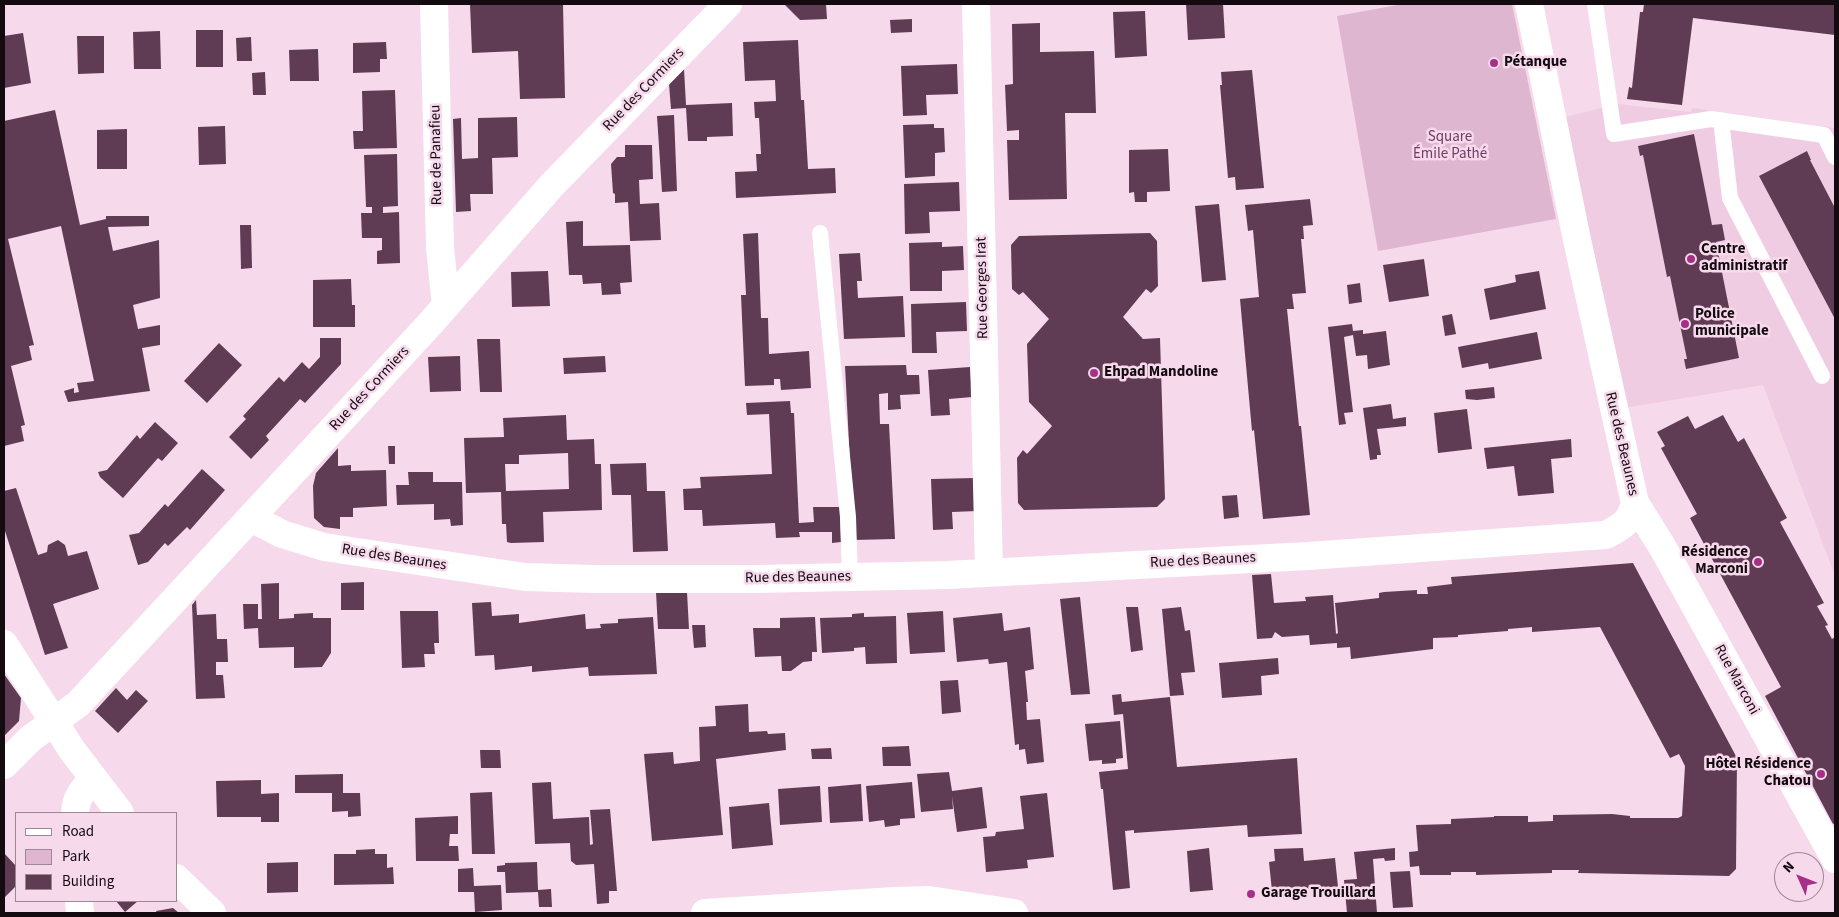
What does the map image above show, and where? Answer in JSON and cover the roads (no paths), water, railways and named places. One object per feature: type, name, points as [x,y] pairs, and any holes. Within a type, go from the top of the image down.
[{"type":"street","name":"Rue de Panafieu","points":[[434,4],[440,248],[446,306]]},
{"type":"street","name":"Rue des Cormiers","points":[[4,764],[30,739],[78,704],[446,306],[552,185],[728,4]]},
{"type":"street","name":"Rue Georges Irat","points":[[976,4],[989,572]]},
{"type":"street","name":"Rue des Beaunes","points":[[251,518],[282,534],[324,547],[525,577],[756,579],[947,575],[1308,556],[1606,535],[1619,528],[1631,518],[1634,503],[1577,240],[1529,4]]},
{"type":"street","name":"Rue Marconi","points":[[1634,503],[1664,548],[1835,859]]},
{"type":"street","points":[[4,644],[72,750],[119,812]]},
{"type":"street","points":[[75,812],[75,805],[83,789],[94,780]]},
{"type":"street","points":[[178,880],[212,913]]},
{"type":"street","points":[[705,913],[929,900],[1014,913]]},
{"type":"lane","points":[[1595,4],[1614,134],[1711,119],[1721,120],[1824,134],[1835,157]]},
{"type":"lane","points":[[1721,120],[1730,198],[1822,376]]},
{"type":"lane","points":[[820,233],[848,517],[850,577]]},
{"type":"place","name":"Pétanque","points":[[1494,63]]},
{"type":"place","name":"Centre administratif","points":[[1691,259]]},
{"type":"place","name":"Police municipale","points":[[1685,324]]},
{"type":"place","name":"Ehpad Mandoline","points":[[1094,373]]},
{"type":"place","name":"Résidence Marconi","points":[[1758,562]]},
{"type":"place","name":"Hôtel Résidence Chatou","points":[[1821,774]]},
{"type":"place","name":"Garage Trouillard","points":[[1251,894]]},
{"type":"park label","name":"Square Émile Pathé","points":[[1450,146]]}]
